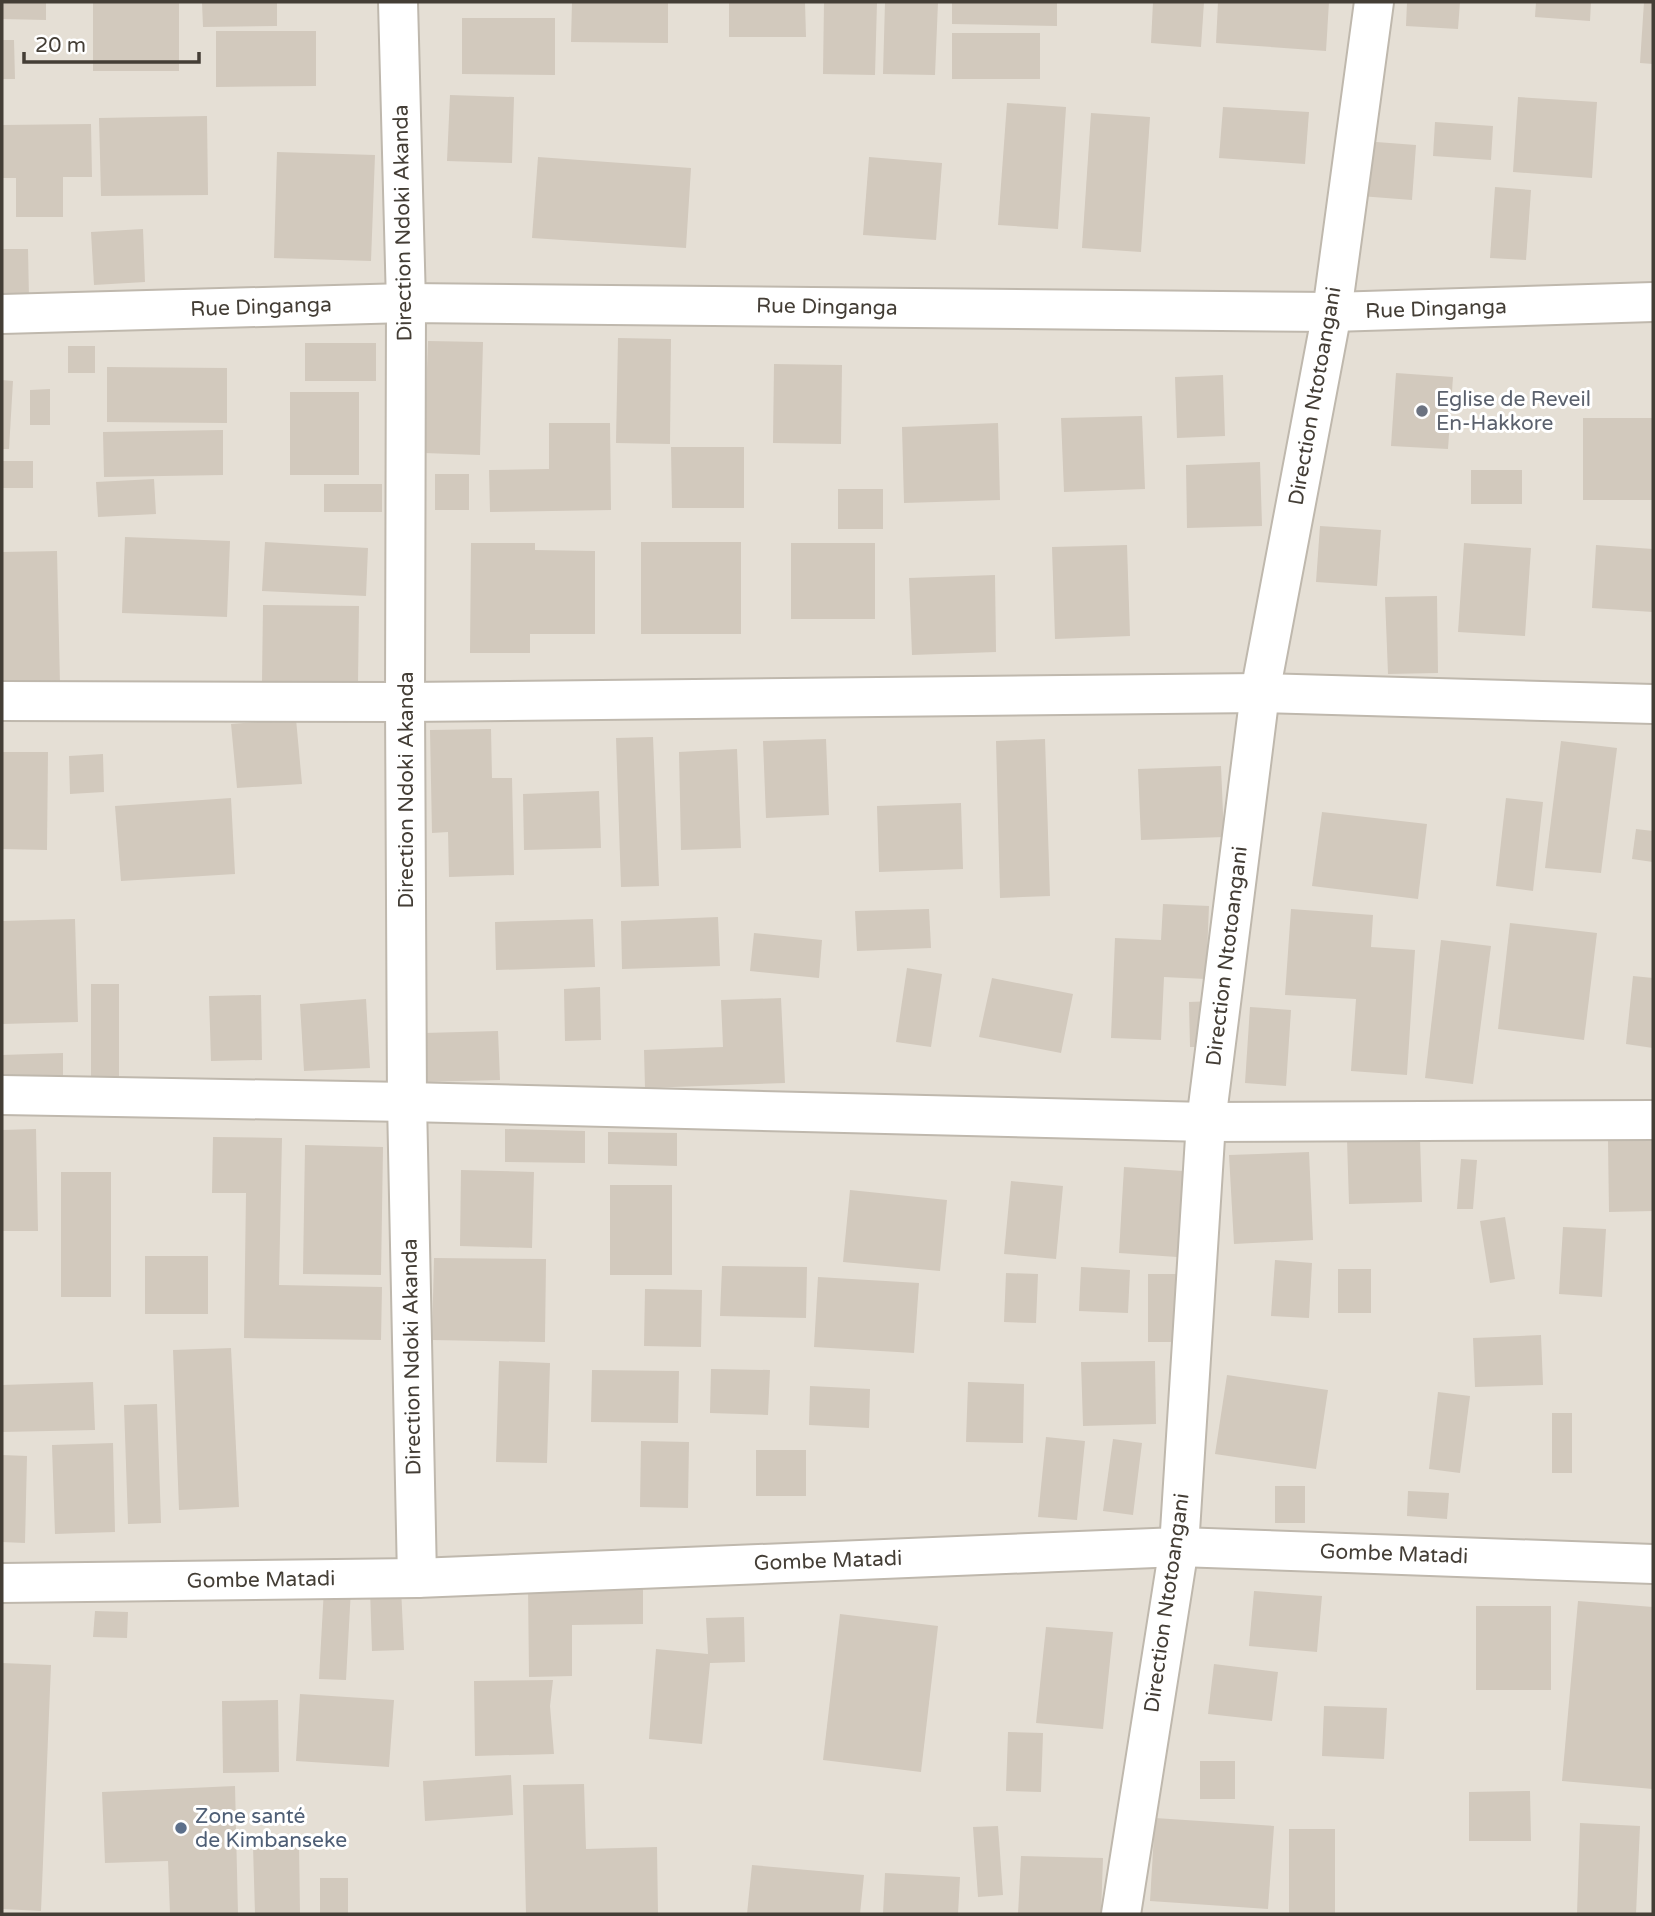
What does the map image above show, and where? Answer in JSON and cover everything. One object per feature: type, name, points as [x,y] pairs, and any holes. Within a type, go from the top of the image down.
[{"type":"street","name":"Direction Ndoki Akanda","points":[[398,2],[406,303],[407,1102],[417,1578]]},
{"type":"street","name":"Direction Ntotoangani","points":[[1121,1914],[1179,1546],[1206,1122],[1260,693],[1332,312],[1374,2]]},
{"type":"street","name":"Rue Dinganga","points":[[2,314],[406,303],[1332,312],[1653,302]]},
{"type":"street","points":[[2,701],[405,702],[1260,693],[1653,704]]},
{"type":"street","points":[[2,1095],[1206,1122],[1653,1120]]},
{"type":"street","name":"Gombe Matadi","points":[[2,1583],[417,1578],[1179,1546],[1653,1564]]},
{"type":"shaded area","points":[[2,2],[1653,2],[1653,1914],[2,1914]]},
{"type":"building","points":[[2,2],[46,2],[46,20],[2,19]]},
{"type":"building","points":[[93,2],[179,2],[179,71],[93,71]]},
{"type":"building","points":[[202,2],[277,2],[277,26],[203,27]]},
{"type":"building","points":[[572,2],[668,2],[668,43],[571,42]]},
{"type":"building","points":[[729,2],[805,2],[806,37],[729,37]]},
{"type":"building","points":[[824,2],[877,2],[875,75],[823,74]]},
{"type":"building","points":[[885,2],[938,2],[935,75],[883,74]]},
{"type":"building","points":[[952,2],[1057,2],[1057,26],[952,24]]},
{"type":"building","points":[[1153,2],[1204,2],[1201,47],[1151,43]]},
{"type":"building","points":[[1218,2],[1329,2],[1326,51],[1216,43]]},
{"type":"building","points":[[1407,2],[1460,2],[1458,29],[1406,26]]},
{"type":"building","points":[[1536,2],[1591,2],[1590,21],[1535,17]]},
{"type":"building","points":[[1644,2],[1653,2],[1653,64],[1640,63]]},
{"type":"building","points":[[462,18],[555,18],[555,75],[462,74]]},
{"type":"building","points":[[216,31],[316,31],[316,86],[216,87]]},
{"type":"building","points":[[952,33],[1040,33],[1040,79],[952,79]]},
{"type":"building","points":[[2,40],[14,40],[15,79],[2,79]]},
{"type":"building","points":[[450,95],[514,97],[512,163],[447,161]]},
{"type":"building","points":[[1518,97],[1597,102],[1592,178],[1513,172]]},
{"type":"building","points":[[1007,103],[1066,107],[1058,229],[998,225]]},
{"type":"building","points":[[1223,107],[1309,112],[1305,164],[1219,158]]},
{"type":"building","points":[[1091,113],[1150,117],[1141,252],[1082,248]]},
{"type":"building","points":[[207,116],[208,195],[101,196],[99,118]]},
{"type":"building","points":[[1435,122],[1493,126],[1491,160],[1433,156]]},
{"type":"building","points":[[91,124],[92,177],[63,177],[63,217],[16,217],[16,178],[2,178],[2,125]]},
{"type":"building","points":[[1363,141],[1416,145],[1412,200],[1360,196]]},
{"type":"building","points":[[277,152],[375,155],[371,261],[274,258]]},
{"type":"building","points":[[538,157],[691,168],[686,248],[532,238]]},
{"type":"building","points":[[869,157],[942,163],[936,240],[863,235]]},
{"type":"building","points":[[1495,187],[1531,190],[1526,260],[1490,258]]},
{"type":"building","points":[[143,229],[145,282],[94,285],[91,232]]},
{"type":"building","points":[[2,249],[28,249],[29,298],[2,298]]},
{"type":"building","points":[[618,338],[671,339],[670,444],[616,443]]},
{"type":"building","points":[[428,341],[483,342],[480,455],[424,453]]},
{"type":"building","points":[[305,343],[376,343],[376,381],[305,381]]},
{"type":"building","points":[[68,346],[95,346],[95,373],[68,373]]},
{"type":"building","points":[[774,364],[842,365],[841,444],[773,443]]},
{"type":"building","points":[[107,367],[227,368],[227,423],[107,422]]},
{"type":"building","name":"Eglise de Reveil En-Hakkore","points":[[1396,373],[1453,377],[1448,449],[1391,446]]},
{"type":"building","points":[[1223,375],[1225,436],[1177,438],[1175,377]]},
{"type":"building","points":[[2,380],[13,381],[9,449],[2,449]]},
{"type":"building","points":[[50,389],[50,425],[30,425],[30,390]]},
{"type":"building","points":[[290,392],[359,392],[359,475],[290,475]]},
{"type":"building","points":[[1142,416],[1145,489],[1064,492],[1061,418]]},
{"type":"building","points":[[1583,418],[1653,418],[1653,500],[1583,500]]},
{"type":"building","points":[[549,423],[610,423],[611,510],[490,512],[489,470],[549,469]]},
{"type":"building","points":[[998,423],[1000,500],[904,503],[902,427]]},
{"type":"building","points":[[223,430],[223,475],[104,477],[103,432]]},
{"type":"building","points":[[671,447],[744,447],[744,508],[672,508]]},
{"type":"building","points":[[2,461],[33,461],[33,488],[2,488]]},
{"type":"building","points":[[1260,462],[1262,526],[1187,528],[1186,465]]},
{"type":"building","points":[[1471,470],[1522,470],[1522,504],[1471,504]]},
{"type":"building","points":[[435,474],[469,474],[469,510],[435,510]]},
{"type":"building","points":[[154,479],[156,514],[98,517],[96,482]]},
{"type":"building","points":[[324,484],[382,484],[382,512],[324,512]]},
{"type":"building","points":[[838,489],[883,489],[883,529],[838,529]]},
{"type":"building","points":[[1320,526],[1381,530],[1377,586],[1316,582]]},
{"type":"building","points":[[125,537],[230,541],[227,617],[122,613]]},
{"type":"building","points":[[265,542],[368,548],[366,596],[262,591]]},
{"type":"building","points":[[641,542],[741,542],[741,634],[641,634]]},
{"type":"building","points":[[471,543],[535,543],[535,550],[595,551],[595,634],[530,634],[530,653],[470,653]]},
{"type":"building","points":[[791,543],[875,543],[875,619],[791,619]]},
{"type":"building","points":[[1464,543],[1531,548],[1525,636],[1458,632]]},
{"type":"building","points":[[1127,545],[1130,636],[1055,639],[1052,547]]},
{"type":"building","points":[[1596,545],[1653,549],[1653,612],[1592,608]]},
{"type":"building","points":[[57,551],[60,685],[2,687],[2,552]]},
{"type":"building","points":[[995,575],[996,652],[912,655],[909,578]]},
{"type":"building","points":[[1437,596],[1438,673],[1388,674],[1385,597]]},
{"type":"building","points":[[263,605],[359,606],[358,684],[262,682]]},
{"type":"building","points":[[296,719],[302,784],[237,788],[231,724]]},
{"type":"building","points":[[491,729],[492,778],[512,778],[514,875],[449,877],[448,832],[432,833],[430,730]]},
{"type":"building","points":[[653,737],[659,886],[621,887],[616,738]]},
{"type":"building","points":[[826,739],[829,815],[766,818],[763,741]]},
{"type":"building","points":[[1045,739],[1050,896],[1000,898],[996,741]]},
{"type":"building","points":[[1561,741],[1617,748],[1601,873],[1545,868]]},
{"type":"building","points":[[737,749],[741,848],[681,850],[679,752]]},
{"type":"building","points":[[2,752],[48,752],[47,850],[2,849]]},
{"type":"building","points":[[103,754],[104,792],[70,794],[69,756]]},
{"type":"building","points":[[1221,766],[1224,837],[1141,840],[1138,769]]},
{"type":"building","points":[[599,791],[601,848],[524,850],[523,794]]},
{"type":"building","points":[[231,798],[235,874],[121,881],[115,806]]},
{"type":"building","points":[[1506,798],[1543,802],[1533,891],[1496,886]]},
{"type":"building","points":[[961,803],[963,869],[879,872],[877,806]]},
{"type":"building","points":[[1322,812],[1427,824],[1418,899],[1312,886]]},
{"type":"building","points":[[1636,829],[1653,831],[1653,862],[1632,859]]},
{"type":"building","points":[[1163,904],[1209,906],[1206,979],[1164,977],[1161,1040],[1111,1038],[1115,938],[1161,940]]},
{"type":"building","points":[[929,909],[931,948],[857,951],[855,911]]},
{"type":"building","points":[[1291,909],[1373,915],[1371,947],[1415,950],[1407,1075],[1351,1071],[1356,999],[1285,995]]},
{"type":"building","points":[[718,917],[720,966],[622,969],[621,921]]},
{"type":"building","points":[[75,919],[78,1022],[2,1024],[2,921]]},
{"type":"building","points":[[593,919],[595,967],[496,970],[495,922]]},
{"type":"building","points":[[1510,923],[1597,933],[1584,1040],[1498,1029]]},
{"type":"building","points":[[754,933],[822,940],[819,978],[750,971]]},
{"type":"building","points":[[1441,940],[1491,946],[1473,1084],[1425,1078]]},
{"type":"building","points":[[907,968],[942,974],[931,1047],[896,1042]]},
{"type":"building","points":[[1633,976],[1653,978],[1653,1048],[1626,1044]]},
{"type":"building","points":[[992,978],[1073,994],[1061,1053],[979,1037]]},
{"type":"building","points":[[91,984],[119,984],[119,1080],[91,1080]]},
{"type":"building","points":[[600,987],[601,1040],[565,1041],[564,989]]},
{"type":"building","points":[[261,995],[262,1060],[211,1061],[209,996]]},
{"type":"building","points":[[781,998],[785,1083],[645,1088],[644,1050],[723,1047],[721,1000]]},
{"type":"building","points":[[366,999],[370,1068],[304,1071],[300,1004]]},
{"type":"building","points":[[1214,1001],[1216,1047],[1190,1047],[1189,1002]]},
{"type":"building","points":[[1250,1007],[1291,1010],[1286,1086],[1245,1083]]},
{"type":"building","points":[[498,1031],[500,1080],[425,1082],[424,1033]]},
{"type":"building","points":[[63,1053],[63,1086],[2,1087],[2,1055]]},
{"type":"building","points":[[36,1129],[38,1231],[2,1231],[2,1130]]},
{"type":"building","points":[[505,1129],[585,1131],[585,1163],[505,1162]]},
{"type":"building","points":[[608,1132],[677,1133],[677,1166],[608,1164]]},
{"type":"building","points":[[213,1137],[282,1138],[279,1285],[382,1287],[381,1340],[244,1338],[246,1193],[212,1193]]},
{"type":"building","points":[[1420,1139],[1422,1202],[1349,1204],[1347,1140]]},
{"type":"building","points":[[1653,1140],[1653,1211],[1609,1212],[1608,1141]]},
{"type":"building","points":[[305,1145],[383,1147],[381,1275],[303,1274]]},
{"type":"building","points":[[1309,1152],[1313,1240],[1234,1244],[1229,1155]]},
{"type":"building","points":[[1461,1159],[1477,1160],[1473,1209],[1457,1209]]},
{"type":"building","points":[[1124,1167],[1183,1171],[1177,1257],[1119,1253]]},
{"type":"building","points":[[461,1170],[534,1172],[532,1248],[460,1246]]},
{"type":"building","points":[[61,1172],[111,1172],[111,1297],[61,1297]]},
{"type":"building","points":[[1011,1181],[1063,1186],[1056,1259],[1004,1254]]},
{"type":"building","points":[[610,1185],[672,1185],[672,1275],[610,1275]]},
{"type":"building","points":[[850,1190],[947,1200],[940,1271],[843,1262]]},
{"type":"building","points":[[1505,1217],[1515,1279],[1490,1283],[1480,1221]]},
{"type":"building","points":[[1563,1227],[1606,1229],[1602,1297],[1559,1294]]},
{"type":"building","points":[[145,1256],[208,1256],[208,1314],[145,1314]]},
{"type":"building","points":[[434,1258],[546,1259],[545,1342],[432,1340]]},
{"type":"building","points":[[1275,1260],[1312,1263],[1309,1318],[1271,1316]]},
{"type":"building","points":[[722,1266],[807,1267],[806,1318],[720,1316]]},
{"type":"building","points":[[1081,1267],[1130,1270],[1128,1313],[1079,1311]]},
{"type":"building","points":[[1338,1269],[1371,1269],[1371,1313],[1338,1313]]},
{"type":"building","points":[[1006,1273],[1038,1274],[1036,1323],[1004,1322]]},
{"type":"building","points":[[1148,1274],[1178,1274],[1178,1342],[1148,1342]]},
{"type":"building","points":[[818,1277],[919,1283],[914,1353],[814,1347]]},
{"type":"building","points":[[645,1289],[702,1290],[701,1347],[644,1346]]},
{"type":"building","points":[[1541,1335],[1543,1385],[1475,1387],[1473,1338]]},
{"type":"building","points":[[231,1348],[239,1507],[179,1510],[173,1350]]},
{"type":"building","points":[[499,1361],[550,1363],[547,1463],[496,1462]]},
{"type":"building","points":[[1155,1361],[1156,1424],[1083,1426],[1081,1362]]},
{"type":"building","points":[[711,1369],[770,1370],[768,1415],[710,1413]]},
{"type":"building","points":[[592,1370],[679,1371],[678,1423],[591,1422]]},
{"type":"building","points":[[1227,1375],[1328,1390],[1316,1469],[1215,1454]]},
{"type":"building","points":[[93,1382],[95,1430],[2,1432],[2,1385]]},
{"type":"building","points":[[968,1382],[1024,1384],[1023,1443],[966,1442]]},
{"type":"building","points":[[810,1386],[870,1389],[869,1428],[809,1425]]},
{"type":"building","points":[[1438,1392],[1470,1396],[1460,1473],[1429,1469]]},
{"type":"building","points":[[157,1404],[161,1523],[128,1524],[124,1405]]},
{"type":"building","points":[[1552,1413],[1572,1413],[1572,1473],[1552,1473]]},
{"type":"building","points":[[1046,1437],[1085,1441],[1077,1520],[1038,1517]]},
{"type":"building","points":[[1113,1439],[1142,1443],[1133,1515],[1103,1511]]},
{"type":"building","points":[[641,1441],[689,1442],[688,1508],[640,1507]]},
{"type":"building","points":[[113,1443],[115,1532],[55,1534],[52,1445]]},
{"type":"building","points":[[756,1450],[806,1450],[806,1496],[756,1496]]},
{"type":"building","points":[[2,1455],[27,1456],[25,1543],[2,1542]]},
{"type":"building","points":[[1275,1486],[1305,1486],[1305,1523],[1275,1523]]},
{"type":"building","points":[[1408,1491],[1449,1493],[1447,1519],[1407,1516]]},
{"type":"building","points":[[643,1584],[643,1624],[572,1625],[572,1676],[529,1677],[528,1585]]},
{"type":"building","points":[[324,1588],[351,1589],[346,1680],[319,1679]]},
{"type":"building","points":[[401,1588],[404,1650],[372,1651],[370,1589]]},
{"type":"building","points":[[1254,1591],[1322,1596],[1317,1652],[1249,1646]]},
{"type":"building","points":[[1578,1601],[1653,1607],[1653,1789],[1562,1781]]},
{"type":"building","points":[[1476,1606],[1551,1606],[1551,1690],[1476,1690]]},
{"type":"building","points":[[95,1611],[128,1612],[127,1638],[93,1637]]},
{"type":"building","points":[[840,1614],[938,1626],[921,1772],[823,1760]]},
{"type":"building","points":[[744,1617],[745,1662],[710,1663],[702,1744],[649,1739],[656,1649],[708,1654],[706,1618]]},
{"type":"building","points":[[1046,1627],[1113,1632],[1103,1729],[1036,1723]]},
{"type":"building","points":[[2,1663],[51,1665],[41,1911],[2,1909]]},
{"type":"building","points":[[1214,1664],[1278,1672],[1272,1721],[1208,1714]]},
{"type":"building","points":[[553,1680],[550,1706],[554,1754],[475,1756],[474,1681]]},
{"type":"building","points":[[300,1694],[394,1700],[389,1767],[296,1761]]},
{"type":"building","points":[[278,1700],[279,1772],[223,1773],[222,1701]]},
{"type":"building","points":[[1324,1706],[1387,1708],[1384,1759],[1322,1756]]},
{"type":"building","points":[[1008,1732],[1043,1733],[1041,1792],[1006,1791]]},
{"type":"building","points":[[1200,1761],[1235,1761],[1235,1799],[1200,1799]]},
{"type":"building","points":[[511,1775],[513,1815],[425,1821],[423,1781]]},
{"type":"building","points":[[584,1784],[586,1849],[657,1847],[658,1914],[526,1914],[523,1785]]},
{"type":"building","points":[[235,1786],[238,1914],[170,1914],[168,1861],[105,1863],[102,1792]]},
{"type":"building","points":[[1530,1791],[1531,1841],[1469,1841],[1469,1792]]},
{"type":"building","points":[[1155,1818],[1274,1826],[1268,1909],[1150,1901]]},
{"type":"building","points":[[1580,1823],[1640,1826],[1636,1914],[1577,1914]]},
{"type":"building","points":[[998,1826],[1003,1895],[978,1897],[973,1827]]},
{"type":"building","points":[[1289,1829],[1335,1829],[1335,1914],[1289,1914]]},
{"type":"building","points":[[299,1845],[300,1914],[255,1914],[253,1846]]},
{"type":"building","points":[[1021,1856],[1103,1858],[1101,1914],[1018,1914]]},
{"type":"building","points":[[752,1865],[864,1875],[860,1914],[747,1914]]},
{"type":"building","points":[[885,1873],[960,1877],[958,1914],[883,1914]]},
{"type":"building","points":[[320,1878],[348,1878],[348,1914],[320,1914]]},
{"type":"place","name":"Eglise de Reveil En-Hakkore","points":[[1422,411]]},
{"type":"place","name":"Zone santé de Kimbanseke","points":[[181,1828]]}]
